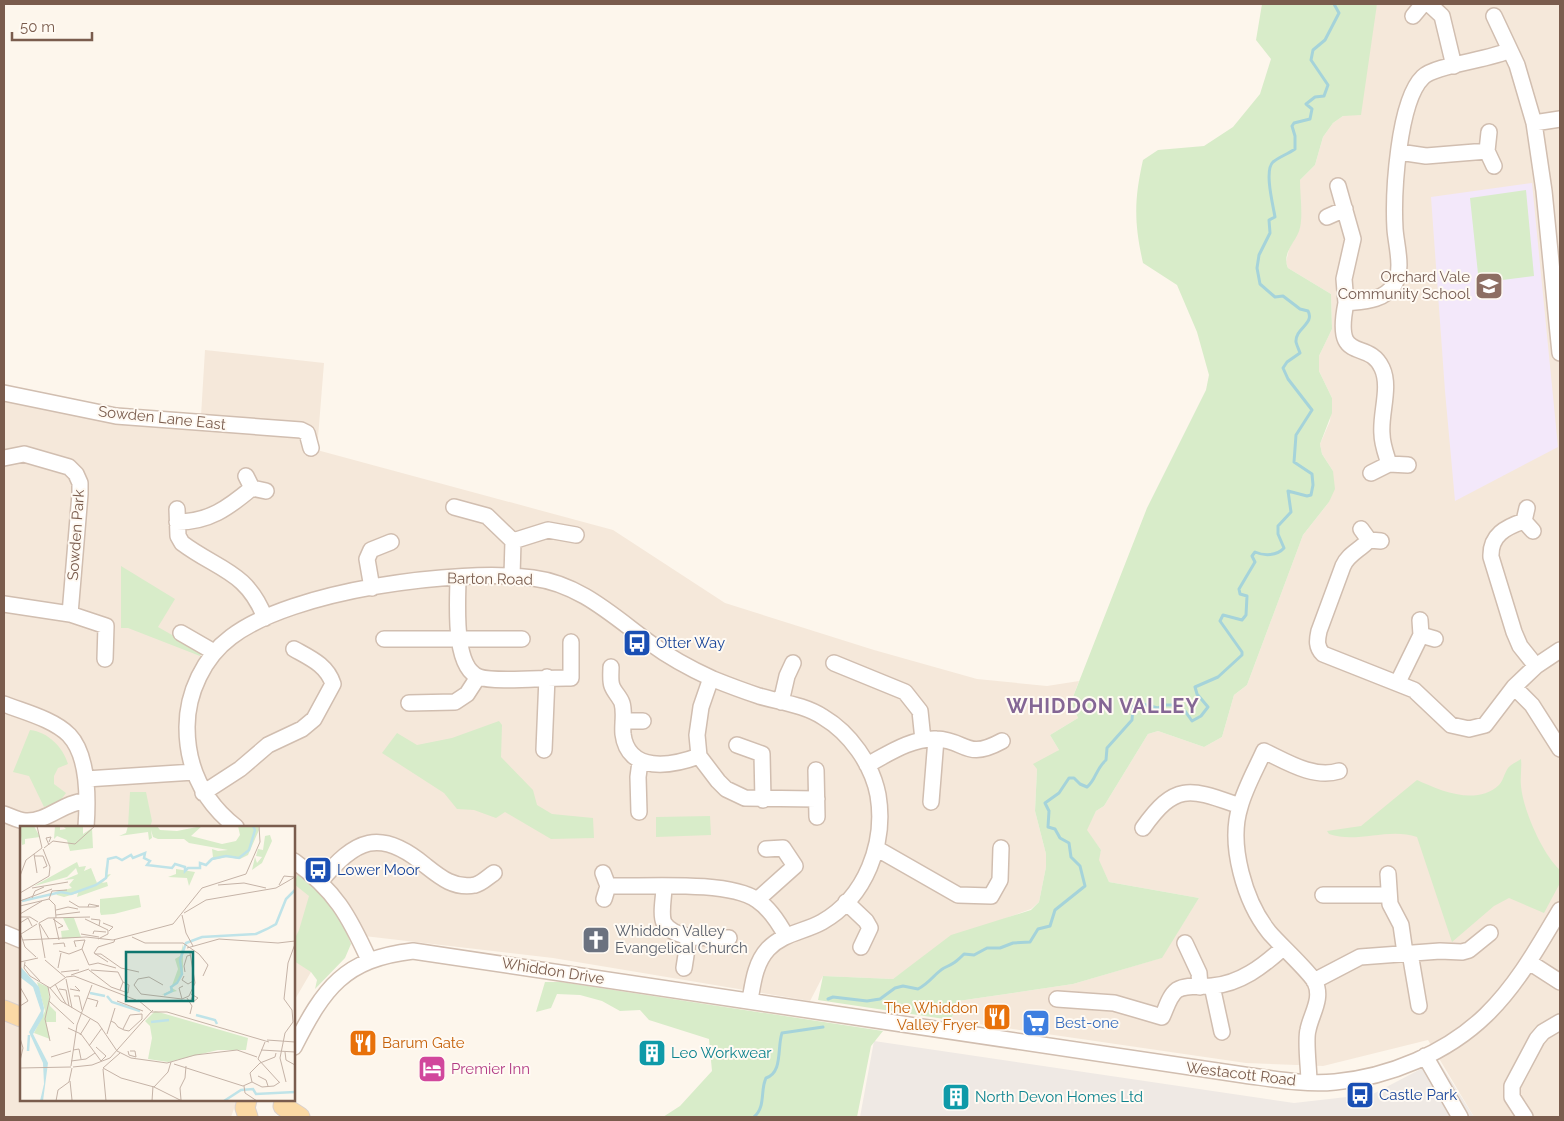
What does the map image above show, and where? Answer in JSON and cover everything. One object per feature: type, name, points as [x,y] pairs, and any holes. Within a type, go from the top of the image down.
[{"type":"main road","points":[[4,1010],[20,1017]]},
{"type":"main road","points":[[282,1108],[300,1117]]},
{"type":"street","points":[[1429,4],[1442,16],[1454,66]]},
{"type":"street","points":[[1494,16],[1526,91],[1534,123],[1544,191],[1558,316],[1560,353]]},
{"type":"street","points":[[1346,303],[1373,300],[1387,294],[1398,276],[1394,218],[1395,175],[1409,105],[1420,80],[1434,70],[1510,50]]},
{"type":"street","points":[[1534,123],[1560,119]]},
{"type":"street","points":[[1489,132],[1487,151],[1494,166]]},
{"type":"street","points":[[1399,152],[1426,156],[1487,151]]},
{"type":"street","points":[[1338,186],[1353,239],[1344,279],[1346,303],[1344,338],[1349,346],[1375,358],[1384,373],[1382,435],[1389,464]]},
{"type":"street","points":[[1327,216],[1345,209]]},
{"type":"street","name":"Sowden Lane East","points":[[4,393],[116,416],[301,430],[307,433],[310,448]]},
{"type":"street","name":"Sowden Park","points":[[4,458],[24,454],[69,468],[76,474],[80,483],[70,614]]},
{"type":"street","points":[[1371,473],[1389,464],[1408,465]]},
{"type":"street","points":[[255,485],[224,511],[206,519],[177,516],[178,536],[182,543],[243,581],[254,594],[265,618]]},
{"type":"street","points":[[454,507],[488,516],[513,542],[512,576]]},
{"type":"street","points":[[1528,520],[1509,526],[1495,538],[1490,548],[1490,557],[1514,632],[1520,646],[1536,666]]},
{"type":"street","points":[[513,542],[548,530],[576,535]]},
{"type":"street","points":[[1370,537],[1361,548],[1347,557],[1316,641],[1324,654],[1398,682],[1422,696],[1451,725],[1469,730],[1485,724],[1514,687],[1536,666],[1560,650]]},
{"type":"street","points":[[372,588],[367,559],[371,550],[391,542]]},
{"type":"street","points":[[458,576],[459,639],[462,658],[468,668],[478,677],[494,680],[547,677],[571,678],[571,642]]},
{"type":"street","name":"Barton Road","points":[[235,826],[222,816],[203,793],[194,772],[189,753],[187,718],[196,683],[214,652],[244,627],[288,608],[372,588],[458,576],[512,576],[536,578],[556,584],[594,600],[670,656],[711,678],[822,715],[856,747],[867,765],[877,791],[880,828],[876,850],[863,881],[846,902],[822,922],[786,936],[765,952],[756,970],[750,1000]]},
{"type":"street","points":[[4,604],[70,614],[106,626],[105,659]]},
{"type":"street","points":[[1398,682],[1425,631]]},
{"type":"street","points":[[181,633],[214,652]]},
{"type":"street","points":[[384,640],[522,639]]},
{"type":"street","points":[[203,793],[240,769],[268,745],[302,729],[314,719],[333,684],[330,674],[318,663],[294,649]]},
{"type":"street","points":[[781,702],[787,676],[793,663]]},
{"type":"street","points":[[834,663],[905,692],[920,711],[930,740],[931,802]]},
{"type":"street","points":[[611,667],[611,685],[622,702],[625,744],[640,762],[662,764],[699,756]]},
{"type":"street","points":[[409,703],[455,702],[467,694],[478,677]]},
{"type":"street","points":[[544,750],[547,677]]},
{"type":"street","points":[[711,678],[698,723],[699,756],[726,789],[745,798],[762,800],[817,799]]},
{"type":"street","points":[[1514,687],[1532,705],[1560,748]]},
{"type":"street","points":[[4,704],[48,722],[69,735],[79,751],[86,779],[86,826]]},
{"type":"street","points":[[623,721],[643,721]]},
{"type":"street","points":[[867,765],[905,745],[930,740],[973,751],[989,748],[1002,741]]},
{"type":"street","points":[[737,745],[762,754],[762,800]]},
{"type":"street","points":[[1309,1082],[1307,1032],[1317,1003],[1318,992],[1314,981],[1283,948],[1250,905],[1236,842],[1236,827],[1240,806],[1266,745],[1318,774],[1329,774],[1342,769]]},
{"type":"street","points":[[639,812],[638,777],[640,762]]},
{"type":"street","points":[[816,770],[817,817]]},
{"type":"street","points":[[86,779],[194,772]]},
{"type":"street","points":[[1142,833],[1154,812],[1178,793],[1200,793],[1240,806]]},
{"type":"street","points":[[4,814],[26,821],[40,819],[76,801],[85,801]]},
{"type":"street","points":[[320,882],[350,850],[375,842],[397,845],[441,878],[458,885],[476,885],[494,873]]},
{"type":"street","points":[[757,900],[795,866],[783,848],[766,849]]},
{"type":"street","points":[[876,850],[881,851],[958,895],[991,896],[1000,880],[1001,848]]},
{"type":"street","points":[[295,862],[320,882],[341,904],[369,960]]},
{"type":"street","points":[[1388,874],[1390,904],[1401,925],[1419,1006]]},
{"type":"street","points":[[605,886],[730,888],[757,900],[779,923],[786,936]]},
{"type":"street","points":[[664,887],[664,922],[672,931],[689,936],[729,938]]},
{"type":"street","points":[[1323,895],[1388,895]]},
{"type":"street","points":[[846,902],[866,920],[870,928],[861,947]]},
{"type":"street","name":"Westacott Road","points":[[853,1017],[1225,1073],[1309,1082],[1334,1082],[1377,1075],[1424,1056],[1449,1043],[1485,1016],[1529,962],[1560,910]]},
{"type":"street","points":[[4,933],[20,940]]},
{"type":"street","points":[[1314,981],[1360,957],[1407,953],[1462,952],[1469,950],[1490,933]]},
{"type":"street","points":[[684,968],[689,936]]},
{"type":"street","points":[[1184,943],[1206,986],[1222,1032]]},
{"type":"street","points":[[1058,999],[1114,1003],[1159,1024],[1171,996],[1178,990],[1228,983],[1250,973],[1283,948]]},
{"type":"street","name":"Whiddon Drive","points":[[295,1045],[304,1027],[331,986],[342,976],[369,960],[390,954],[413,951],[750,1000],[853,1017]]},
{"type":"street","points":[[1529,962],[1560,982]]},
{"type":"street","points":[[1525,1117],[1512,1097],[1512,1086],[1537,1039],[1543,1032],[1560,1022]]},
{"type":"street","points":[[1424,1056],[1460,1117]]},
{"type":"shaded area","points":[[1377,4],[1560,4],[1560,1117],[1474,1117],[1428,1040],[1323,1066],[1246,1063],[951,1020],[958,1001],[1073,984],[1161,958],[1199,898],[1109,882],[1098,860],[1101,850],[1086,830],[1096,811],[1104,806],[1148,734],[1158,731],[1204,747],[1222,737],[1234,695],[1247,685],[1303,535],[1329,502],[1333,471],[1322,454],[1320,444],[1330,421],[1332,398],[1319,371],[1319,356],[1332,329],[1331,294],[1288,268],[1286,262],[1289,249],[1300,228],[1300,180],[1315,165],[1323,137],[1333,123],[1343,116]]},
{"type":"shaded area","name":"Orchard Vale Community School","points":[[1532,183],[1558,447],[1455,501],[1431,197]]},
{"type":"shaded area","points":[[205,350],[324,363],[317,450],[613,530],[725,603],[874,650],[977,679],[1047,686],[1079,681],[1071,702],[1078,718],[1050,735],[1059,750],[1037,769],[1035,811],[1046,854],[1046,867],[1039,902],[1031,909],[1009,917],[922,959],[893,979],[823,976],[810,1001],[553,958],[347,934],[311,972],[295,999],[295,826],[20,826],[20,1101],[237,1101],[231,1117],[4,1117],[4,394],[132,422],[201,416]]},
{"type":"shaded area","points":[[874,1041],[1294,1103],[1373,1094],[1438,1060],[1474,1117],[860,1117]]},
{"type":"green space","points":[[1262,4],[1377,4],[1361,115],[1343,116],[1333,123],[1323,137],[1315,165],[1300,180],[1301,223],[1286,257],[1288,268],[1331,294],[1332,329],[1319,356],[1319,371],[1332,398],[1332,413],[1320,444],[1322,454],[1333,471],[1335,489],[1329,502],[1303,535],[1247,685],[1234,695],[1222,737],[1204,747],[1158,731],[1148,734],[1104,806],[1096,811],[1087,830],[1101,850],[1099,860],[1109,882],[1199,898],[1162,958],[1073,984],[958,1001],[951,1020],[818,1000],[823,976],[893,979],[951,935],[1031,910],[1039,902],[1046,867],[1046,854],[1035,811],[1037,769],[1033,764],[1059,750],[1050,735],[1078,718],[1071,702],[1147,508],[1206,390],[1209,375],[1197,332],[1177,285],[1143,263],[1136,212],[1143,160],[1158,150],[1204,146],[1233,127],[1260,94],[1271,59],[1256,40]]},
{"type":"green space","points":[[1526,190],[1534,276],[1479,283],[1470,198]]},
{"type":"green space","points":[[121,566],[175,599],[158,627],[202,652],[200,656],[128,628],[121,628]]},
{"type":"green space","points":[[499,721],[502,725],[501,757],[533,790],[537,805],[552,814],[593,818],[594,838],[551,839],[505,812],[496,818],[474,810],[457,809],[444,793],[382,753],[397,733],[417,745],[452,738]]},
{"type":"green space","points":[[30,730],[37,731],[54,741],[59,746],[68,764],[58,768],[54,776],[54,784],[66,793],[60,801],[44,807],[29,776],[13,772]]},
{"type":"green space","points":[[1521,759],[1521,786],[1530,819],[1547,854],[1560,870],[1560,883],[1544,913],[1509,898],[1494,906],[1452,942],[1417,837],[1395,834],[1340,837],[1329,834],[1327,831],[1361,826],[1417,780],[1447,792],[1469,796],[1480,795],[1499,785],[1509,767]]},
{"type":"green space","points":[[130,792],[146,792],[152,821],[150,826],[128,826]]},
{"type":"green space","points":[[710,816],[711,835],[656,837],[656,817]]},
{"type":"green space","points":[[298,874],[330,905],[347,933],[351,944],[345,958],[315,989],[317,980],[311,972],[295,962],[295,938],[309,896],[295,885]]},
{"type":"green space","points":[[545,982],[561,982],[883,1031],[871,1046],[857,1117],[663,1117],[680,1106],[712,1071],[709,1039],[649,1020],[640,1010],[620,1011],[602,1001],[580,995],[557,994],[551,1008],[536,1012]]},
{"type":"waterway","points":[[828,999],[833,997],[867,1001],[880,999],[895,988],[903,986],[918,989],[964,954],[974,955],[987,948],[1000,948],[1013,943],[1030,942],[1038,929],[1050,926],[1055,910],[1085,886],[1080,866],[1071,857],[1069,843],[1060,838],[1055,829],[1048,827],[1049,811],[1045,803],[1059,793],[1069,778],[1074,778],[1080,784],[1087,787],[1090,784],[1106,760],[1107,748],[1132,720],[1133,707],[1138,703],[1158,708],[1165,705],[1174,705],[1185,711],[1192,721],[1201,716],[1208,707],[1197,694],[1195,687],[1218,677],[1242,655],[1242,652],[1220,621],[1223,615],[1242,620],[1246,615],[1247,596],[1240,594],[1239,589],[1255,562],[1252,556],[1255,552],[1266,555],[1274,554],[1284,548],[1278,534],[1278,526],[1291,512],[1288,491],[1307,496],[1311,495],[1313,485],[1312,474],[1294,462],[1296,435],[1312,410],[1288,379],[1283,368],[1287,362],[1300,353],[1296,342],[1298,333],[1309,319],[1308,311],[1300,309],[1283,296],[1275,297],[1260,284],[1257,268],[1259,255],[1270,233],[1269,220],[1275,217],[1269,180],[1270,166],[1275,160],[1295,149],[1295,136],[1292,126],[1294,123],[1310,119],[1312,109],[1306,104],[1315,97],[1324,96],[1328,85],[1311,60],[1313,50],[1325,40],[1339,13],[1334,4]]},
{"type":"waterway","points":[[754,1117],[760,1108],[766,1078],[775,1071],[779,1059],[782,1033],[823,1027]]},
{"type":"place","name":"Orchard Vale Community School","points":[[1489,286]]},
{"type":"place","name":"Otter Way","points":[[637,643]]},
{"type":"place","name":"Lower Moor","points":[[318,870]]},
{"type":"place","name":"Whiddon Valley Evangelical Church","points":[[596,940]]},
{"type":"place","name":"The Whiddon Valley Fryer","points":[[997,1017]]},
{"type":"place","name":"Best-one","points":[[1036,1023]]},
{"type":"place","name":"Barum Gate","points":[[363,1043]]},
{"type":"place","name":"Leo Workwear","points":[[652,1053]]},
{"type":"place","name":"Premier Inn","points":[[432,1069]]},
{"type":"place","name":"Castle Park","points":[[1360,1095]]},
{"type":"place","name":"North Devon Homes Ltd","points":[[956,1097]]},
{"type":"district","name":"WHIDDON VALLEY","points":[[1103,706]]}]
